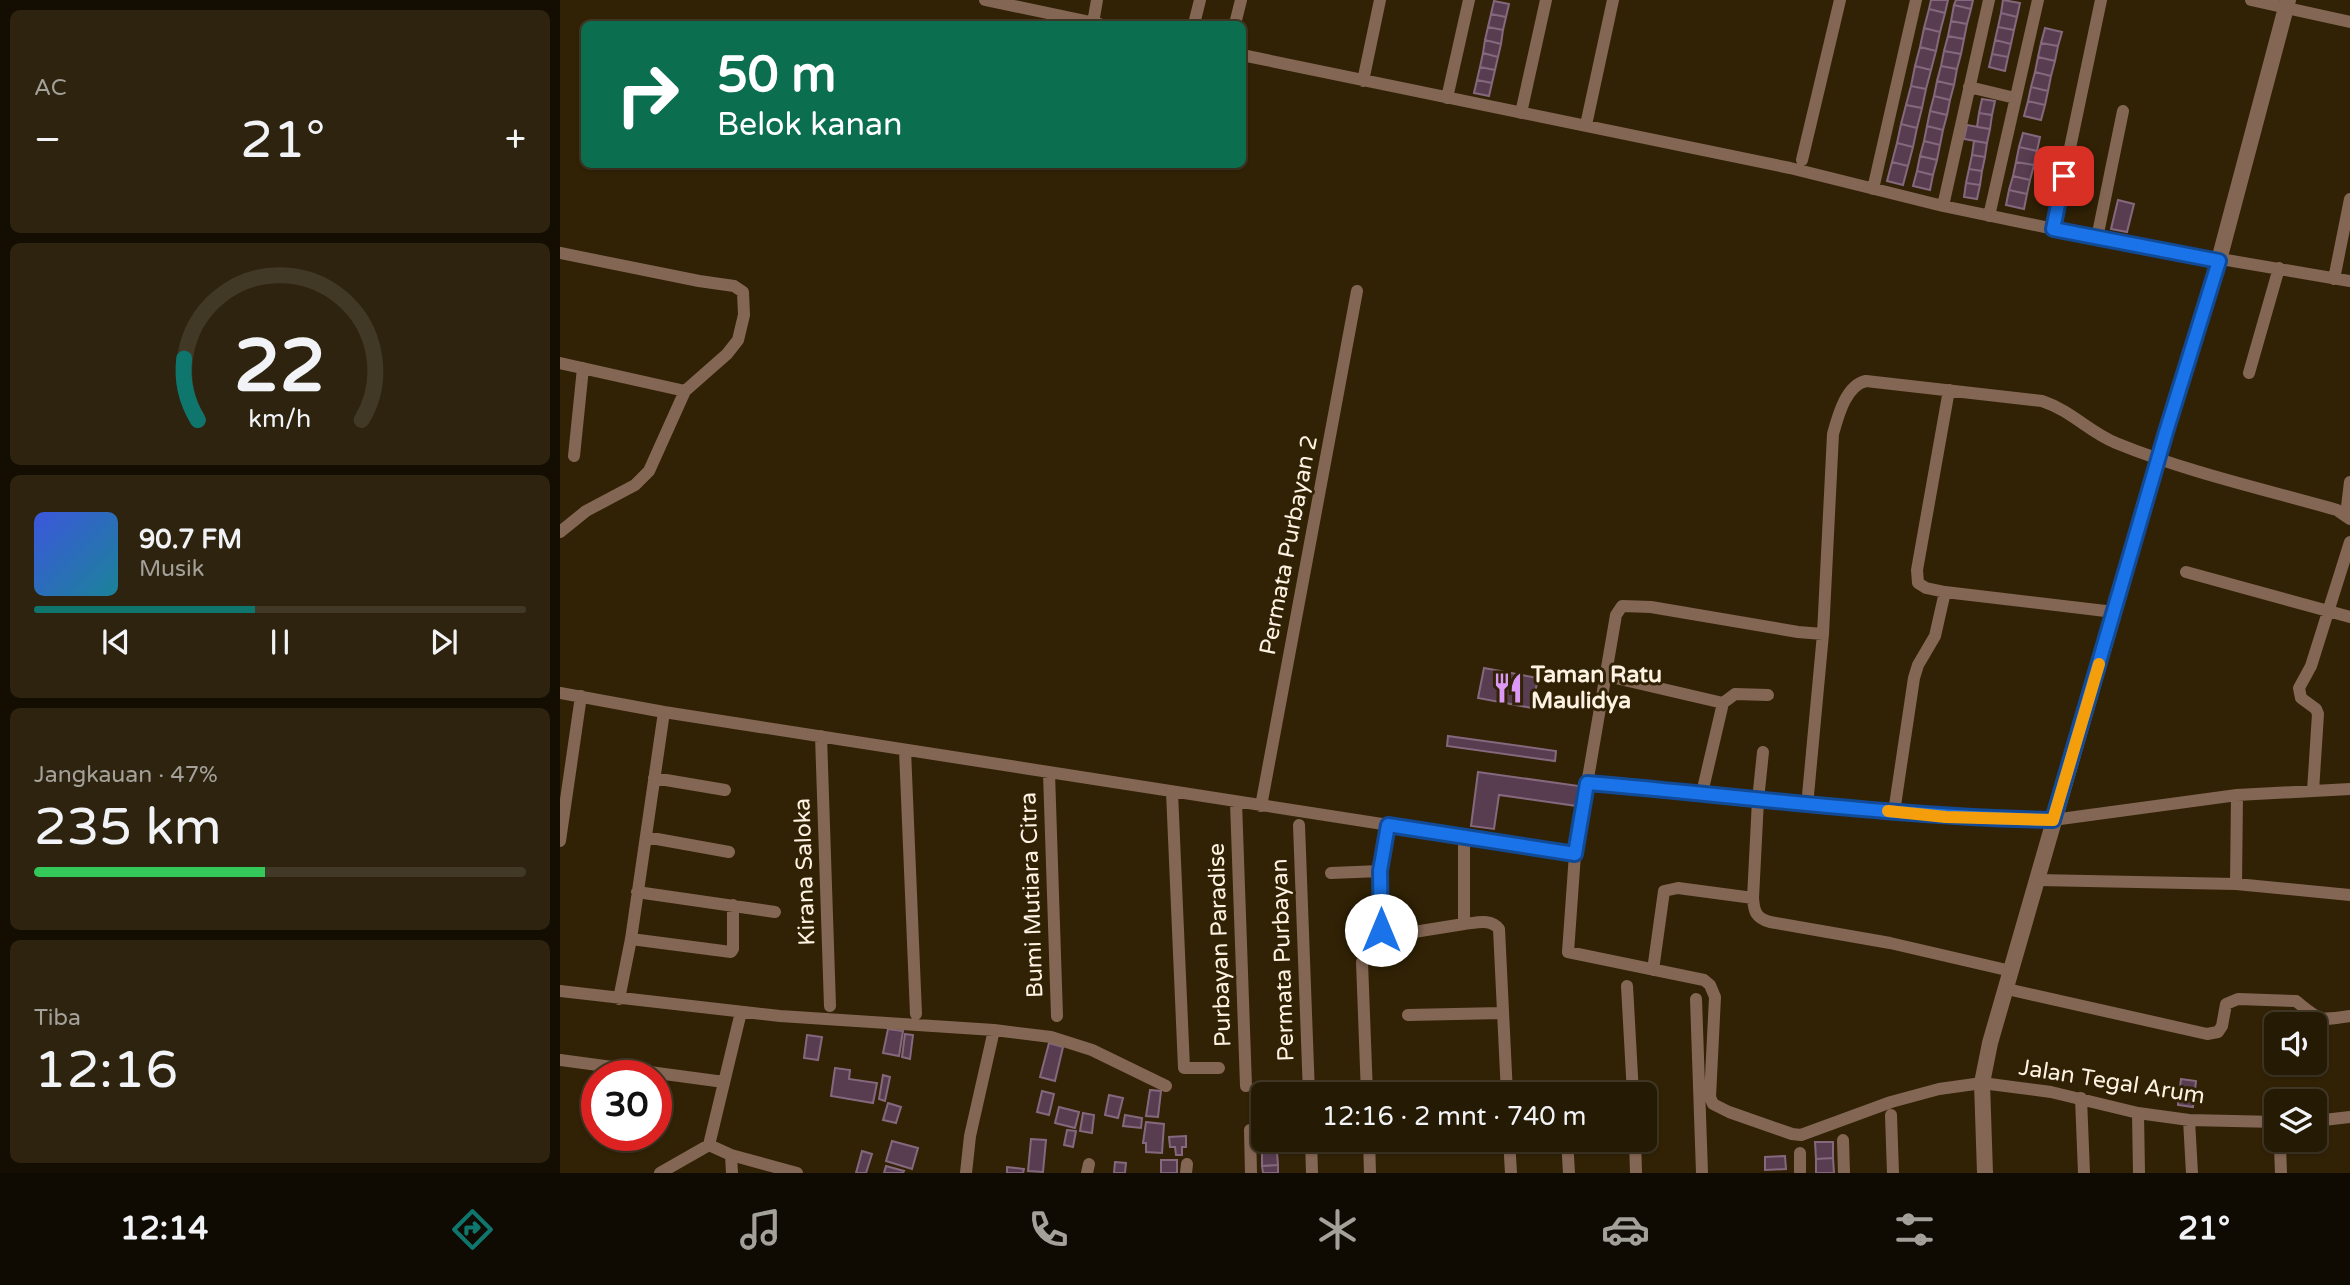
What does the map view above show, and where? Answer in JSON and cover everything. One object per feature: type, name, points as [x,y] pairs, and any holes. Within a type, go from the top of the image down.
[{"type":"street","points":[[985,0],[1024,4],[1086,21]]},
{"type":"street","points":[[1097,0],[1097,21]]},
{"type":"street","points":[[1195,21],[1200,0]]},
{"type":"street","points":[[1236,21],[1241,0]]},
{"type":"street","points":[[1363,81],[1380,0]]},
{"type":"street","points":[[1447,98],[1469,0]]},
{"type":"street","points":[[1521,113],[1546,0]]},
{"type":"street","points":[[1586,125],[1613,0]]},
{"type":"street","points":[[1802,160],[1840,0]]},
{"type":"street","points":[[1872,189],[1916,0]]},
{"type":"street","points":[[1943,206],[1989,0]]},
{"type":"street","points":[[1989,216],[2038,0]]},
{"type":"street","points":[[2053,229],[2101,0]]},
{"type":"street","points":[[2251,0],[2287,4],[2350,22]]},
{"type":"street","points":[[1985,1173],[1982,1083],[1990,1044],[2166,432],[2219,261],[2287,4]]},
{"type":"street","points":[[1246,56],[1790,168],[1989,216],[2219,261],[2279,268],[2350,281]]},
{"type":"street","points":[[1969,87],[2015,98]]},
{"type":"street","points":[[2097,238],[2123,111]]},
{"type":"street","points":[[2334,279],[2350,199]]},
{"type":"street","points":[[560,253],[739,288],[744,300],[744,315],[738,340],[727,354],[685,391],[643,479],[586,511],[560,533]]},
{"type":"street","points":[[2249,373],[2279,268]]},
{"type":"street","name":"Permata Purbayan 2","points":[[1261,806],[1357,291]]},
{"type":"street","points":[[560,363],[685,391]]},
{"type":"street","points":[[574,456],[583,368]]},
{"type":"street","points":[[1807,806],[1823,634],[1830,453],[1835,425],[1853,388],[1859,383],[1866,381],[2042,401],[2057,406],[2113,442],[2337,510],[2348,517],[2350,482]]},
{"type":"street","points":[[1949,390],[1916,580],[1920,585],[1945,592],[2115,612]]},
{"type":"street","points":[[2313,791],[2318,714],[2316,709],[2301,698],[2299,688],[2311,666],[2350,542]]},
{"type":"street","points":[[2186,572],[2350,617]]},
{"type":"street","points":[[1894,812],[1914,678],[1918,665],[1935,636],[1945,592]]},
{"type":"street","points":[[1753,898],[1678,888],[1664,891],[1653,970],[1568,952],[1575,854],[1616,615],[1624,605],[1823,634]]},
{"type":"street","points":[[1607,676],[1723,703]]},
{"type":"street","points":[[560,693],[664,712],[1575,854]]},
{"type":"street","points":[[1702,793],[1723,703],[1735,694],[1768,695]]},
{"type":"street","points":[[560,841],[581,696]]},
{"type":"street","points":[[619,999],[631,939],[664,712]]},
{"type":"street","name":"Kirana Saloka","points":[[821,736],[830,1006]]},
{"type":"street","points":[[905,750],[916,1014]]},
{"type":"street","points":[[1763,752],[1753,898],[1755,914],[1770,922],[1891,943],[2011,971]]},
{"type":"street","name":"Bumi Mutiara Citra","points":[[1049,773],[1057,1016]]},
{"type":"street","points":[[654,778],[725,790]]},
{"type":"street","points":[[1587,783],[1807,806],[1946,817],[2053,820],[2237,795],[2350,789]]},
{"type":"street","points":[[1172,792],[1184,1068],[1219,1068]]},
{"type":"street","points":[[2236,884],[2237,795]]},
{"type":"street","name":"Purbayan Paradise","points":[[1236,802],[1246,1086]]},
{"type":"street","name":"Permata Purbayan","points":[[1299,825],[1309,1082]]},
{"type":"street","points":[[1366,1082],[1361,968],[1363,957],[1379,937],[1381,930],[1380,871],[1388,825]]},
{"type":"street","points":[[646,837],[729,852]]},
{"type":"street","points":[[1464,837],[1464,924]]},
{"type":"street","points":[[1331,873],[1380,871]]},
{"type":"street","points":[[2039,880],[2236,884],[2350,895]]},
{"type":"street","points":[[637,892],[775,912]]},
{"type":"street","points":[[631,939],[731,952],[733,905]]},
{"type":"street","points":[[1414,932],[1488,922],[1499,929],[1506,1082]]},
{"type":"street","name":"Jalan Tegal Arum","points":[[1653,970],[1704,980],[1714,990],[1710,1094],[1713,1104],[1792,1134],[1806,1133],[1916,1095],[1982,1083],[2081,1098],[2138,1113],[2189,1120],[2264,1122]]},
{"type":"street","points":[[1627,986],[1632,1082]]},
{"type":"street","points":[[2007,989],[2207,1034],[2218,1032],[2222,1026],[2222,1014],[2226,1004],[2238,999],[2296,1002],[2311,1016],[2325,1020],[2350,1016]]},
{"type":"street","points":[[560,991],[779,1016],[995,1030],[1064,1040],[1166,1086]]},
{"type":"street","points":[[1696,999],[1702,1173]]},
{"type":"street","points":[[660,1173],[709,1145],[741,1012]]},
{"type":"street","points":[[1408,1016],[1502,1013]]},
{"type":"street","points":[[966,1173],[970,1136],[995,1030]]},
{"type":"street","points":[[560,1060],[724,1082]]},
{"type":"street","points":[[2081,1098],[2084,1173]]},
{"type":"street","points":[[2138,1113],[2139,1173]]},
{"type":"street","points":[[1891,1115],[1893,1173]]},
{"type":"street","points":[[2327,1120],[2350,1117]]},
{"type":"street","points":[[2189,1120],[2192,1173]]},
{"type":"street","points":[[1250,1130],[1251,1173]]},
{"type":"street","points":[[1843,1140],[1844,1173]]},
{"type":"street","points":[[709,1145],[731,1155],[791,1172]]},
{"type":"street","points":[[1311,1152],[1312,1173]]},
{"type":"street","points":[[1369,1152],[1370,1173]]},
{"type":"street","points":[[1510,1152],[1511,1173]]},
{"type":"street","points":[[1568,1152],[1569,1173]]},
{"type":"street","points":[[1635,1152],[1636,1173]]},
{"type":"street","points":[[2280,1152],[2281,1173]]},
{"type":"street","points":[[1800,1153],[1800,1173]]},
{"type":"street","points":[[731,1155],[732,1173]]},
{"type":"building","points":[[1931,0],[1948,0],[1945,13],[1929,9]]},
{"type":"building","points":[[1956,0],[1973,0],[1971,9],[1954,5]]},
{"type":"building","points":[[2003,0],[2020,3],[2017,17],[2001,13]]},
{"type":"building","points":[[1494,1],[1509,4],[1506,17],[1491,14]]},
{"type":"building","points":[[1954,5],[1971,9],[1967,24],[1951,21]]},
{"type":"building","points":[[1929,9],[1945,13],[1940,32],[1924,28]]},
{"type":"building","points":[[2001,13],[2017,17],[2014,30],[1998,27]]},
{"type":"building","points":[[1491,14],[1506,17],[1503,30],[1488,27]]},
{"type":"building","points":[[1951,21],[1967,24],[1964,39],[1948,36]]},
{"type":"building","points":[[1488,27],[1503,30],[1501,44],[1485,40]]},
{"type":"building","points":[[1998,27],[2014,30],[2011,44],[1995,40]]},
{"type":"building","points":[[1924,28],[1940,32],[1936,51],[1920,47]]},
{"type":"building","points":[[2045,28],[2062,32],[2058,46],[2041,43]]},
{"type":"building","points":[[1948,36],[1964,39],[1961,54],[1944,51]]},
{"type":"building","points":[[1485,40],[1501,44],[1498,57],[1483,53]]},
{"type":"building","points":[[1995,40],[2011,44],[2008,57],[1992,54]]},
{"type":"building","points":[[2041,43],[2058,46],[2055,61],[2038,57]]},
{"type":"building","points":[[1920,47],[1936,51],[1931,70],[1915,66]]},
{"type":"building","points":[[1944,51],[1961,54],[1957,69],[1941,66]]},
{"type":"building","points":[[1483,53],[1498,57],[1495,70],[1480,67]]},
{"type":"building","points":[[1992,54],[2008,57],[2005,71],[1989,67]]},
{"type":"building","points":[[2038,57],[2055,61],[2051,76],[2035,72]]},
{"type":"building","points":[[1915,66],[1931,70],[1926,89],[1911,86]]},
{"type":"building","points":[[1941,66],[1957,69],[1954,85],[1937,81]]},
{"type":"building","points":[[1480,67],[1495,70],[1492,83],[1477,80]]},
{"type":"building","points":[[2035,72],[2051,76],[2048,91],[2031,87]]},
{"type":"building","points":[[1477,80],[1492,83],[1489,96],[1474,93]]},
{"type":"building","points":[[1937,81],[1954,85],[1950,100],[1934,96]]},
{"type":"building","points":[[1911,86],[1926,89],[1922,108],[1906,105]]},
{"type":"building","points":[[2031,87],[2048,91],[2045,105],[2028,101]]},
{"type":"building","points":[[1934,96],[1950,100],[1947,115],[1930,111]]},
{"type":"building","points":[[1982,99],[1995,101],[1992,115],[1979,113]]},
{"type":"building","points":[[2028,101],[2045,105],[2041,120],[2024,116]]},
{"type":"building","points":[[1906,105],[1922,108],[1917,128],[1901,124]]},
{"type":"building","points":[[1930,111],[1947,115],[1943,130],[1927,126]]},
{"type":"building","points":[[1979,113],[1992,115],[1990,129],[1977,127]]},
{"type":"building","points":[[1901,124],[1917,128],[1913,147],[1897,143]]},
{"type":"building","points":[[1967,125],[1990,129],[1987,143],[1964,139]]},
{"type":"building","points":[[1927,126],[1943,130],[1940,145],[1924,141]]},
{"type":"building","points":[[2023,133],[2040,137],[2037,151],[2019,147]]},
{"type":"building","points":[[1924,141],[1940,145],[1937,160],[1920,156]]},
{"type":"building","points":[[1974,141],[1987,143],[1985,157],[1972,155]]},
{"type":"building","points":[[1897,143],[1913,147],[1908,166],[1892,162]]},
{"type":"building","points":[[2019,147],[2037,151],[2034,165],[2016,162]]},
{"type":"building","points":[[1972,155],[1985,157],[1982,171],[1969,169]]},
{"type":"building","points":[[1920,156],[1937,160],[1933,175],[1917,171]]},
{"type":"building","points":[[1892,162],[1908,166],[1903,185],[1887,181]]},
{"type":"building","points":[[2016,162],[2034,165],[2030,180],[2013,176]]},
{"type":"building","points":[[1969,169],[1982,171],[1980,185],[1966,183]]},
{"type":"building","points":[[1917,171],[1933,175],[1930,190],[1913,186]]},
{"type":"building","points":[[2013,176],[2030,180],[2027,194],[2009,190]]},
{"type":"building","points":[[1966,183],[1980,185],[1977,199],[1964,197]]},
{"type":"building","points":[[2009,190],[2027,194],[2024,209],[2006,205]]},
{"type":"building","points":[[2118,200],[2134,204],[2127,232],[2111,229]]},
{"type":"building","name":"Taman Ratu Maulidya","points":[[1484,668],[1538,678],[1532,708],[1478,698]]},
{"type":"building","points":[[1448,736],[1556,751],[1555,761],[1447,746]]},
{"type":"building","points":[[1478,772],[1579,786],[1577,806],[1499,795],[1494,829],[1471,826]]},
{"type":"building","points":[[888,1029],[903,1031],[899,1056],[883,1053]]},
{"type":"building","points":[[905,1034],[913,1035],[910,1059],[902,1057]]},
{"type":"building","points":[[807,1035],[822,1037],[818,1060],[804,1058]]},
{"type":"building","points":[[1049,1043],[1063,1047],[1055,1081],[1040,1077]]},
{"type":"building","points":[[835,1068],[850,1070],[849,1079],[877,1083],[873,1103],[831,1096]]},
{"type":"building","points":[[883,1075],[890,1077],[885,1101],[879,1099]]},
{"type":"building","points":[[2181,1079],[2196,1081],[2193,1107],[2178,1105]]},
{"type":"building","points":[[1150,1090],[1161,1091],[1158,1117],[1146,1116]]},
{"type":"building","points":[[1042,1091],[1054,1094],[1049,1115],[1037,1112]]},
{"type":"building","points":[[1109,1095],[1123,1098],[1118,1118],[1105,1115]]},
{"type":"building","points":[[888,1103],[901,1107],[896,1123],[883,1120]]},
{"type":"building","points":[[1059,1107],[1079,1112],[1075,1128],[1055,1123]]},
{"type":"building","points":[[1083,1113],[1094,1115],[1092,1133],[1080,1131]]},
{"type":"building","points":[[1125,1115],[1142,1118],[1141,1128],[1123,1126]]},
{"type":"building","points":[[1146,1122],[1164,1124],[1162,1153],[1146,1152],[1146,1143],[1143,1143]]},
{"type":"building","points":[[1067,1130],[1076,1131],[1073,1147],[1064,1145]]},
{"type":"building","points":[[1186,1136],[1186,1147],[1182,1147],[1182,1155],[1176,1155],[1175,1147],[1170,1147],[1169,1137]]},
{"type":"building","points":[[1031,1139],[1046,1140],[1043,1172],[1028,1171]]},
{"type":"building","points":[[892,1141],[918,1148],[912,1169],[886,1161]]},
{"type":"building","points":[[1815,1142],[1833,1142],[1833,1158],[1816,1159]]},
{"type":"building","points":[[862,1151],[872,1154],[866,1173],[856,1173]]},
{"type":"building","points":[[1277,1152],[1278,1165],[1262,1166],[1262,1153]]},
{"type":"building","points":[[1785,1156],[1786,1169],[1765,1170],[1765,1157]]},
{"type":"building","points":[[1833,1158],[1834,1173],[1816,1173],[1816,1159]]},
{"type":"building","points":[[1161,1160],[1177,1160],[1177,1173],[1161,1173]]},
{"type":"building","points":[[1115,1162],[1126,1163],[1125,1173],[1114,1173]]},
{"type":"building","points":[[1278,1165],[1278,1173],[1263,1173],[1262,1166]]},
{"type":"building","points":[[886,1166],[904,1171],[884,1173]]},
{"type":"building","points":[[1007,1167],[1024,1169],[1023,1173],[1007,1173]]},
{"type":"slow traffic","points":[[1888,811],[1946,817],[2053,820],[2099,664]]},
{"type":"place","name":"Taman Ratu Maulidya","points":[[1508,688]]},
{"type":"route","points":[[1381,930],[1380,871],[1388,825],[1575,854],[1587,783],[1807,806],[1946,817],[2053,820],[2166,432],[2219,261],[2053,229],[2064,176]]}]
